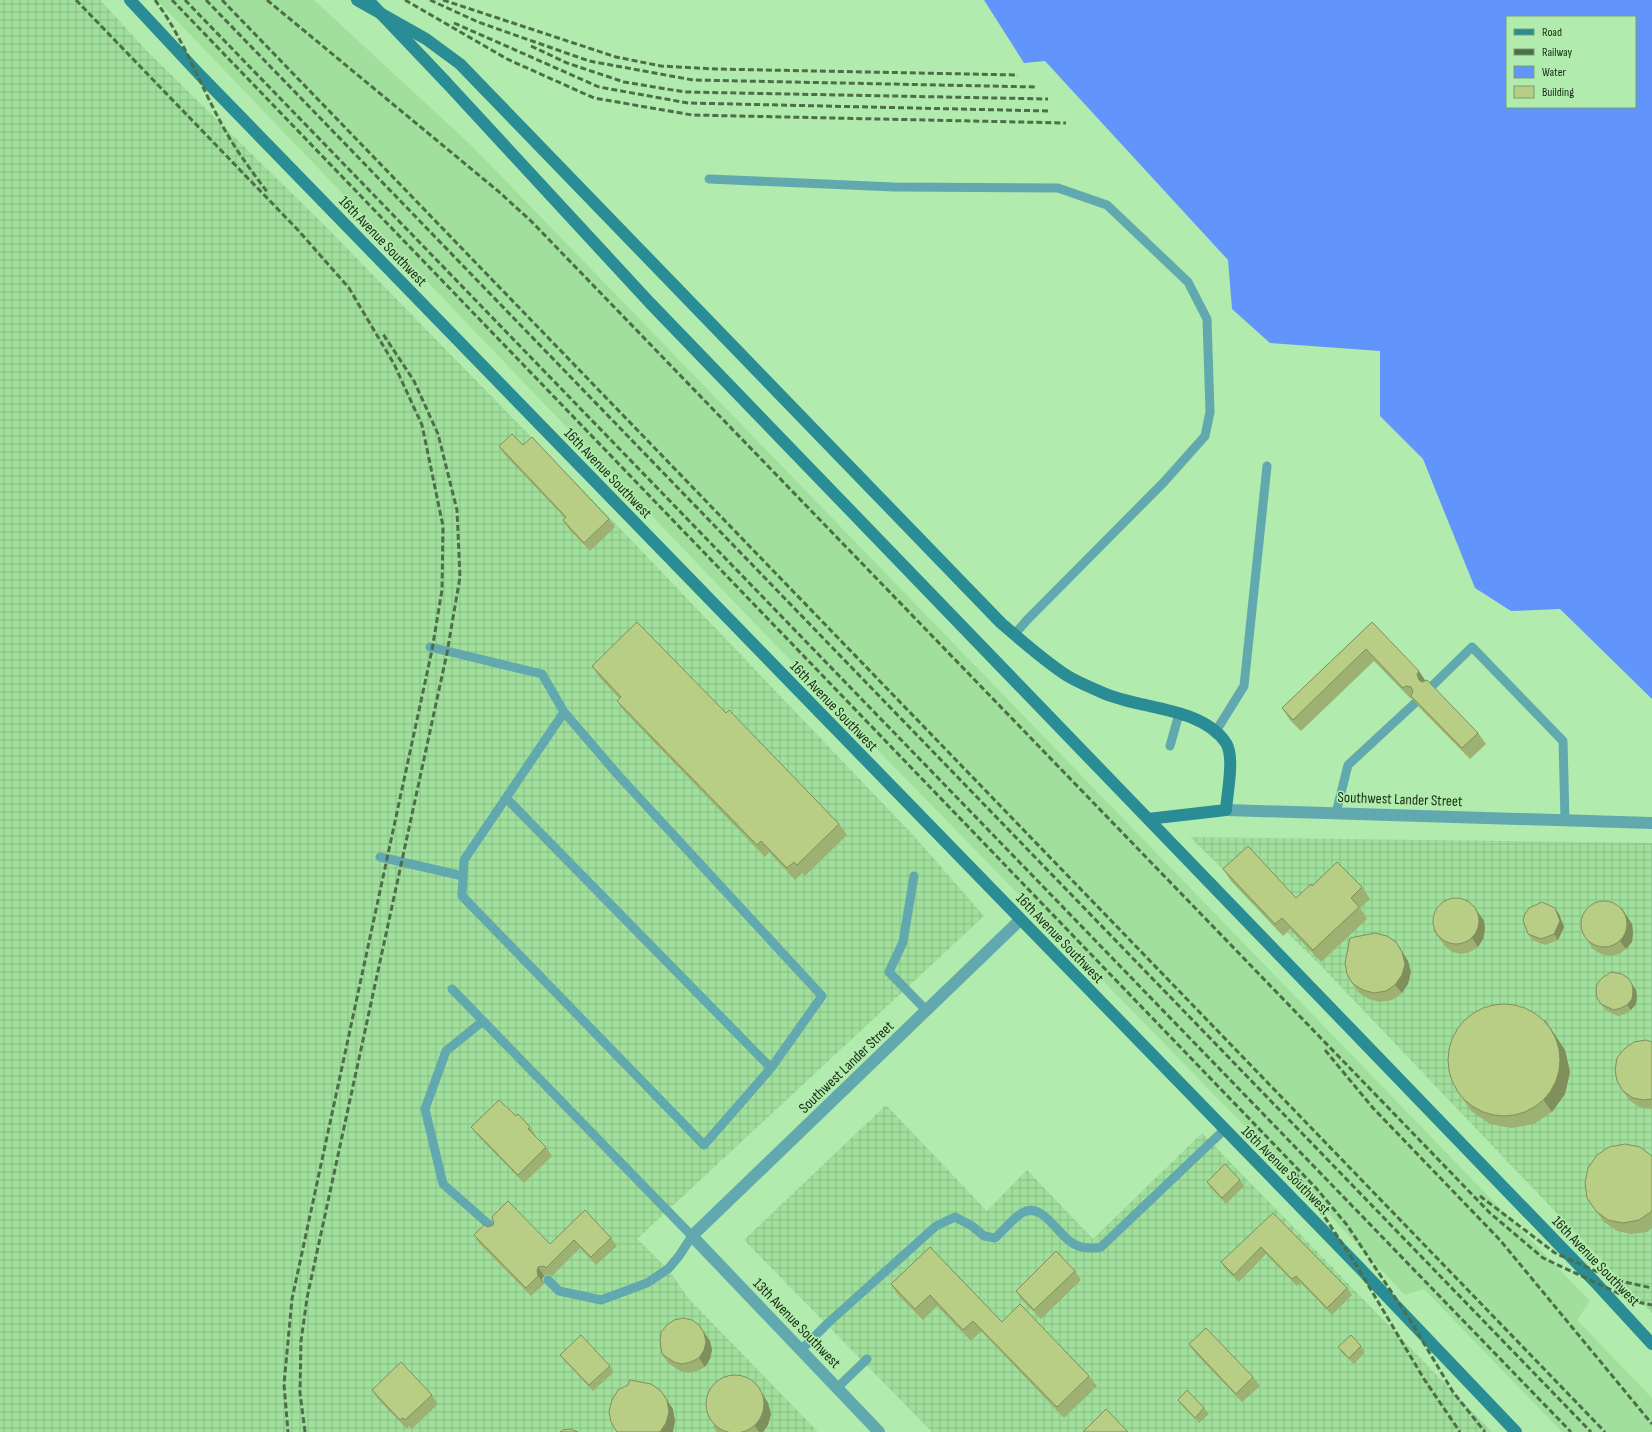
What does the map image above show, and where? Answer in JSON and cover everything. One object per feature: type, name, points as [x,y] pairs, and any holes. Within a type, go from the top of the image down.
[{"type":"street","name":"16th Avenue Southwest","points":[[130,0],[210,86],[1355,1263],[1516,1432]]},
{"type":"street","points":[[357,0],[426,39],[460,64],[1014,635],[1028,647],[1073,678],[1104,693],[1195,718],[1216,731],[1227,745],[1230,760],[1226,810]]},
{"type":"street","name":"16th Avenue Southwest","points":[[368,0],[650,303],[1595,1282],[1652,1344]]},
{"type":"street","name":"Southwest Lander Street","points":[[1148,819],[1226,810],[1652,823]]},
{"type":"street","name":"Southwest Lander Street","points":[[692,1236],[1020,920]]},
{"type":"street","name":"13th Avenue Southwest","points":[[692,1236],[879,1432]]},
{"type":"lane","points":[[709,179],[894,187],[1058,188],[1107,205],[1188,282],[1207,319],[1210,412],[1205,436],[1164,482],[1027,620],[1014,635]]},
{"type":"lane","points":[[1216,731],[1244,686],[1266,466]]},
{"type":"lane","points":[[430,647],[542,674],[564,712],[618,775],[822,996],[770,1068],[704,1145],[462,896],[464,860],[564,712]]},
{"type":"lane","points":[[1431,687],[1472,647],[1563,741],[1565,820]]},
{"type":"lane","points":[[1336,813],[1348,765],[1415,703]]},
{"type":"lane","points":[[1170,746],[1178,714]]},
{"type":"lane","points":[[506,798],[770,1068]]},
{"type":"lane","points":[[380,857],[463,876]]},
{"type":"lane","points":[[914,876],[903,942],[889,972],[927,1011]]},
{"type":"lane","points":[[452,989],[692,1236],[679,1256],[668,1269],[647,1283],[601,1300],[560,1291],[548,1280]]},
{"type":"lane","points":[[483,1021],[446,1051],[424,1109],[444,1184],[494,1229]]},
{"type":"lane","points":[[801,1350],[828,1323],[936,1226],[954,1217],[972,1226],[984,1236],[995,1238],[1023,1212],[1035,1211],[1051,1221],[1073,1244],[1089,1250],[1101,1247],[1224,1130]]},
{"type":"lane","points":[[837,1388],[867,1359]]},
{"type":"shaded area","points":[[0,0],[100,0],[146,50],[327,228],[589,496],[914,836],[984,916],[637,1239],[668,1269],[689,1299],[818,1432],[0,1432]]},
{"type":"shaded area","points":[[157,0],[314,0],[473,147],[1590,1301],[1577,1320],[1652,1398],[1652,1432],[1562,1432],[1424,1289],[1405,1295],[1268,1150],[790,660]]},
{"type":"shaded area","points":[[1190,837],[1652,843],[1652,1313],[1322,967]]},
{"type":"shaded area","points":[[886,1105],[987,1211],[1027,1170],[1093,1239],[1202,1133],[1492,1432],[932,1432],[744,1240]]},
{"type":"water","points":[[984,0],[1652,0],[1652,699],[1560,609],[1511,611],[1475,588],[1423,459],[1380,416],[1380,351],[1270,343],[1232,309],[1228,260],[1045,61],[1024,63]]},
{"type":"building","points":[[512,434],[523,445],[532,437],[609,519],[584,543],[563,520],[566,517],[499,446]]},
{"type":"building","points":[[637,622],[726,713],[729,710],[839,824],[797,865],[794,862],[787,868],[761,841],[757,845],[617,701],[621,697],[592,666]]},
{"type":"building","points":[[1372,622],[1419,671],[1417,674],[1419,680],[1422,682],[1427,680],[1478,733],[1462,748],[1411,696],[1413,691],[1411,687],[1406,686],[1403,688],[1366,649],[1293,720],[1282,708]]},
{"type":"building","points":[[1248,846],[1296,898],[1311,884],[1312,886],[1337,862],[1362,887],[1351,898],[1359,907],[1313,950],[1282,918],[1275,924],[1223,869]]},
{"type":"building","points":[[1461,898],[1473,904],[1478,912],[1478,930],[1473,938],[1465,943],[1451,944],[1439,938],[1434,930],[1433,916],[1439,904],[1447,899]]},
{"type":"building","points":[[1600,901],[1608,901],[1617,905],[1623,911],[1627,924],[1623,937],[1617,943],[1608,947],[1600,947],[1591,943],[1585,937],[1581,928],[1581,920],[1585,911],[1591,905]]},
{"type":"building","points":[[1542,902],[1555,908],[1560,921],[1554,934],[1541,939],[1528,934],[1523,920],[1529,908]]},
{"type":"building","points":[[1375,933],[1387,936],[1396,942],[1402,952],[1405,964],[1402,975],[1395,985],[1386,991],[1374,993],[1363,990],[1353,984],[1347,974],[1345,963],[1350,938]]},
{"type":"building","points":[[1611,972],[1622,974],[1628,978],[1632,984],[1633,991],[1632,999],[1627,1005],[1614,1010],[1601,1004],[1597,998],[1596,991],[1597,984],[1602,978]]},
{"type":"building","points":[[1504,1004],[1526,1008],[1544,1020],[1556,1038],[1560,1060],[1556,1082],[1544,1100],[1526,1112],[1504,1116],[1482,1112],[1464,1100],[1452,1082],[1448,1060],[1452,1038],[1464,1020],[1482,1008]]},
{"type":"building","points":[[1646,1040],[1652,1042],[1652,1099],[1644,1100],[1633,1098],[1623,1091],[1617,1081],[1615,1070],[1617,1058],[1624,1049],[1634,1042]]},
{"type":"building","points":[[499,1100],[516,1116],[518,1114],[530,1127],[528,1129],[546,1147],[518,1175],[471,1127]]},
{"type":"building","points":[[1625,1144],[1640,1147],[1652,1156],[1652,1211],[1639,1220],[1623,1223],[1608,1220],[1596,1211],[1587,1198],[1585,1183],[1588,1168],[1597,1155],[1609,1147]]},
{"type":"building","points":[[1225,1164],[1240,1180],[1222,1198],[1207,1182]]},
{"type":"building","points":[[508,1201],[550,1244],[585,1210],[611,1238],[591,1257],[574,1240],[546,1268],[544,1266],[538,1267],[538,1276],[526,1288],[474,1235],[484,1225],[488,1227],[493,1225],[494,1222],[492,1217]]},
{"type":"building","points":[[1273,1213],[1347,1288],[1327,1308],[1296,1276],[1292,1279],[1261,1247],[1234,1275],[1221,1262]]},
{"type":"building","points":[[930,1247],[1002,1322],[1020,1304],[1089,1376],[1057,1407],[973,1321],[963,1330],[930,1295],[915,1309],[891,1284]]},
{"type":"building","points":[[1056,1251],[1075,1271],[1034,1310],[1016,1291]]},
{"type":"building","points":[[683,1318],[692,1320],[699,1325],[704,1333],[706,1342],[704,1350],[699,1358],[682,1364],[674,1362],[662,1354],[660,1341],[661,1332],[667,1325],[674,1320]]},
{"type":"building","points":[[1206,1328],[1253,1377],[1236,1394],[1189,1344]]},
{"type":"building","points":[[581,1335],[610,1366],[589,1385],[560,1355]]},
{"type":"building","points":[[1351,1335],[1361,1346],[1349,1358],[1338,1347]]},
{"type":"building","points":[[401,1362],[432,1395],[405,1420],[403,1418],[400,1420],[372,1390]]},
{"type":"building","points":[[729,1375],[741,1375],[756,1383],[764,1398],[764,1410],[756,1425],[741,1433],[729,1433],[714,1425],[706,1410],[706,1398],[714,1383]]},
{"type":"building","points":[[630,1380],[651,1384],[661,1391],[667,1400],[669,1412],[666,1423],[660,1432],[617,1432],[611,1422],[609,1411],[612,1400],[618,1390],[628,1385]]},
{"type":"building","points":[[1187,1390],[1204,1408],[1195,1418],[1178,1400]]},
{"type":"building","points":[[1106,1409],[1128,1432],[1083,1432]]},
{"type":"building","points":[[571,1429],[578,1432],[560,1432],[563,1430]]},
{"type":"railway","points":[[76,0],[297,229],[349,288],[394,364],[422,425],[443,526],[442,590],[432,650],[292,1299],[284,1384],[288,1432]]},
{"type":"railway","points":[[155,0],[182,43],[224,129],[268,193]]},
{"type":"railway","points":[[172,0],[1316,1188],[1347,1225],[1410,1320],[1453,1392],[1485,1432]]},
{"type":"railway","points":[[185,0],[1571,1432]]},
{"type":"railway","points":[[206,0],[1591,1432]]},
{"type":"railway","points":[[222,0],[1605,1432]]},
{"type":"railway","points":[[267,0],[498,191],[531,221],[1490,1213],[1543,1258],[1637,1302],[1652,1305]]},
{"type":"railway","points":[[405,0],[507,59],[594,98],[692,115],[1066,123]]},
{"type":"railway","points":[[430,0],[478,22],[589,61],[693,80],[1036,87]]},
{"type":"railway","points":[[443,0],[616,57],[661,66],[715,69],[1018,75]]},
{"type":"railway","points":[[454,23],[599,87],[688,103],[1049,111]]},
{"type":"railway","points":[[531,46],[567,63],[624,82],[685,92],[1048,99]]},
{"type":"railway","points":[[305,1432],[300,1393],[301,1341],[307,1298],[447,653],[460,577],[457,510],[438,434],[414,381],[383,334]]},
{"type":"railway","points":[[1325,1050],[1373,1108],[1500,1240],[1652,1424]]},
{"type":"railway","points":[[1295,1172],[1355,1263],[1424,1379],[1460,1432]]},
{"type":"railway","points":[[1480,1196],[1555,1253],[1616,1280],[1652,1288]]}]
